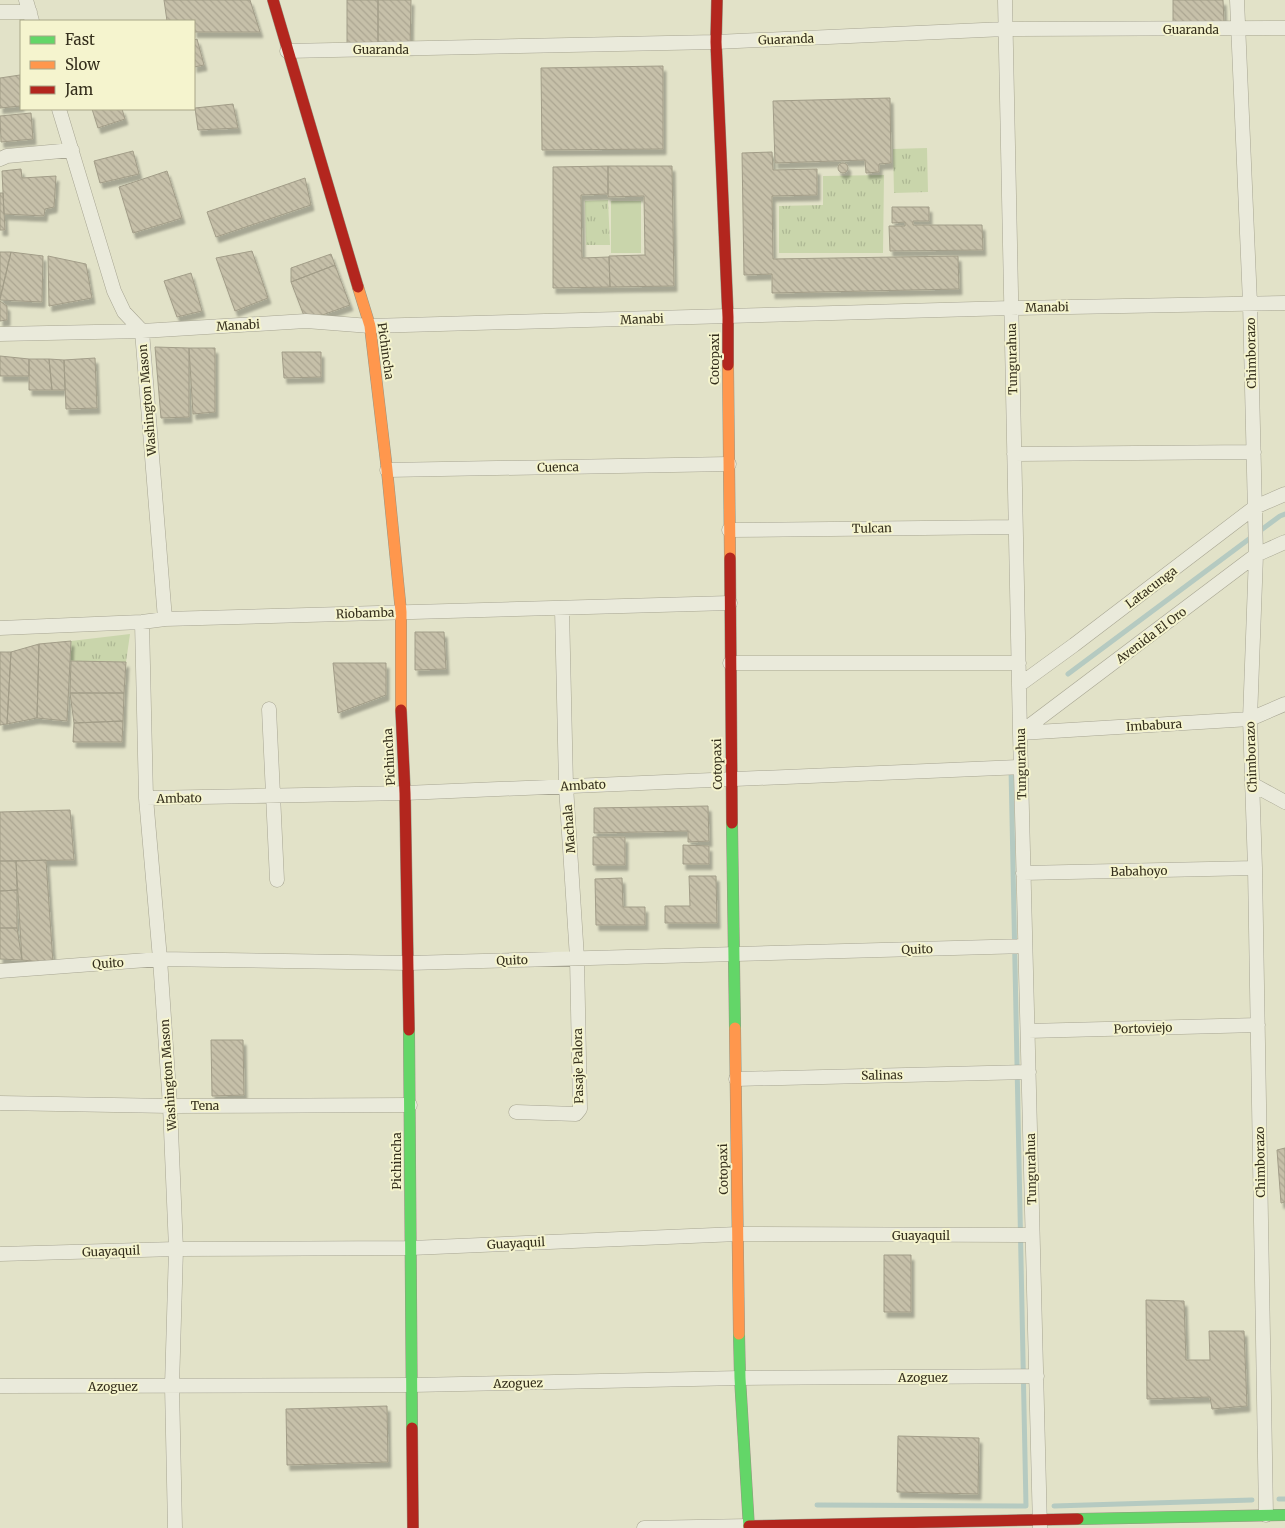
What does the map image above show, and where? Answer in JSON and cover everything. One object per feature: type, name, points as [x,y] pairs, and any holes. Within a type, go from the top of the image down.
[{"type":"street","name":"Pichincha","points":[[273,0],[370,326],[388,470],[401,612],[401,710],[409,963],[413,1528]]},
{"type":"street","name":"Cotopaxi","points":[[716,0],[716,42],[728,317],[731,779],[740,1378],[747,1527]]},
{"type":"street","name":"Tungurahua","points":[[1005,0],[1024,946],[1028,1031],[1040,1524]]},
{"type":"street","name":"Chimborazo","points":[[1237,0],[1250,303],[1256,551],[1250,719],[1255,868],[1266,1515]]},
{"type":"street","points":[[0,12],[29,11]]},
{"type":"street","name":"Guaranda","points":[[287,51],[716,42],[1005,29],[1285,28]]},
{"type":"street","name":"Washington Mason","points":[[59,110],[114,290],[124,312],[142,330],[165,619]]},
{"type":"street","points":[[0,159],[7,156],[72,150]]},
{"type":"street","name":"Manabi","points":[[0,334],[142,330],[306,321],[370,326],[1011,308],[1285,303]]},
{"type":"street","points":[[1014,454],[1254,452]]},
{"type":"street","name":"Cuenca","points":[[388,470],[729,464]]},
{"type":"street","name":"Latacunga","points":[[1019,685],[1255,512],[1285,494]]},
{"type":"street","name":"Tulcan","points":[[729,530],[1016,527]]},
{"type":"street","name":"Avenida El Oro","points":[[1020,733],[1256,551],[1285,542]]},
{"type":"street","name":"Riobamba","points":[[0,628],[142,622],[165,619],[730,603]]},
{"type":"street","name":"Machala","points":[[562,609],[566,786],[576,958]]},
{"type":"street","name":"Washington Mason","points":[[142,622],[146,798],[170,1106],[176,1249],[172,1386],[175,1528]]},
{"type":"street","points":[[730,663],[1019,663]]},
{"type":"street","name":"Imbabura","points":[[1020,733],[1250,719],[1285,704]]},
{"type":"street","points":[[269,709],[277,880]]},
{"type":"street","name":"Ambato","points":[[146,798],[405,793],[1020,767]]},
{"type":"street","points":[[1252,784],[1285,802]]},
{"type":"street","name":"Babahoyo","points":[[1023,873],[1255,868]]},
{"type":"street","name":"Quito","points":[[0,970],[160,959],[409,963],[1024,946]]},
{"type":"street","name":"Pasaje Palora","points":[[516,1112],[576,1114],[580,1109],[576,958]]},
{"type":"street","name":"Portoviejo","points":[[1028,1031],[1258,1024]]},
{"type":"street","name":"Salinas","points":[[736,1079],[1028,1072]]},
{"type":"street","name":"Tena","points":[[0,1103],[170,1106],[410,1104]]},
{"type":"street","name":"Guayaquil","points":[[0,1254],[176,1249],[411,1248],[738,1234],[1032,1235]]},
{"type":"street","name":"Azoguez","points":[[0,1386],[412,1385],[740,1378],[1036,1376]]},
{"type":"street","points":[[644,1528],[1040,1524],[1285,1515]]},
{"type":"green space","points":[[927,148],[928,192],[894,193],[893,149]]},
{"type":"green space","points":[[884,175],[883,253],[779,253],[779,206],[823,205],[823,176]]},
{"type":"green space","points":[[608,200],[610,245],[586,245],[585,201]]},
{"type":"green space","points":[[611,201],[641,201],[641,253],[611,253]]},
{"type":"green space","points":[[130,634],[126,662],[70,662],[71,641]]},
{"type":"building","points":[[164,0],[250,0],[260,32],[195,32],[195,20],[167,20]]},
{"type":"building","points":[[347,0],[378,0],[378,49],[347,49]]},
{"type":"building","points":[[378,0],[411,0],[410,49],[378,49]]},
{"type":"building","points":[[1173,0],[1223,0],[1224,22],[1173,23]]},
{"type":"building","points":[[197,39],[204,65],[195,67],[195,40]]},
{"type":"building","points":[[663,66],[663,149],[542,150],[541,68]]},
{"type":"building","points":[[20,75],[20,106],[0,108],[0,78]]},
{"type":"building","points":[[890,98],[891,163],[879,164],[879,172],[866,173],[865,160],[775,163],[773,101]]},
{"type":"building","points":[[233,104],[238,128],[198,130],[195,108]]},
{"type":"building","points":[[92,110],[122,110],[125,119],[98,128]]},
{"type":"building","points":[[31,113],[33,139],[1,142],[0,116]]},
{"type":"building","points":[[133,151],[139,174],[100,183],[94,161]]},
{"type":"building","points":[[772,152],[773,170],[817,169],[817,195],[772,196],[773,259],[958,256],[959,289],[772,293],[772,274],[744,275],[742,153]]},
{"type":"building","points":[[843,163],[848,168],[843,173],[838,168]]},
{"type":"building","points":[[608,166],[608,194],[581,195],[582,258],[609,257],[610,287],[553,288],[553,167]]},
{"type":"building","points":[[608,166],[672,166],[674,286],[610,287],[609,256],[645,255],[644,196],[608,197]]},
{"type":"building","points":[[21,169],[22,178],[56,176],[54,207],[45,209],[44,216],[4,214],[2,171]]},
{"type":"building","points":[[167,171],[182,218],[133,233],[119,187]]},
{"type":"building","points":[[305,178],[311,205],[216,237],[207,212]]},
{"type":"building","points":[[0,193],[3,193],[5,230],[0,230]]},
{"type":"building","points":[[892,207],[929,207],[929,221],[913,221],[913,225],[982,225],[983,250],[890,251],[889,226],[905,226],[905,222],[892,223]]},
{"type":"building","points":[[252,251],[268,298],[235,311],[216,258]]},
{"type":"building","points":[[0,252],[11,252],[0,298]]},
{"type":"building","points":[[11,252],[43,256],[42,302],[0,300]]},
{"type":"building","points":[[331,254],[335,265],[291,282],[291,268]]},
{"type":"building","points":[[48,256],[86,264],[92,298],[49,306]]},
{"type":"building","points":[[335,265],[350,305],[306,321],[291,282]]},
{"type":"building","points":[[191,273],[202,311],[177,317],[164,281]]},
{"type":"building","points":[[0,301],[7,306],[7,320],[0,321]]},
{"type":"building","points":[[155,347],[189,348],[189,417],[161,418]]},
{"type":"building","points":[[189,348],[215,348],[215,412],[193,414]]},
{"type":"building","points":[[282,352],[321,352],[321,377],[284,378]]},
{"type":"building","points":[[0,356],[29,359],[29,376],[0,376]]},
{"type":"building","points":[[95,358],[97,408],[66,409],[64,360]]},
{"type":"building","points":[[29,359],[49,359],[52,390],[29,390]]},
{"type":"building","points":[[49,359],[64,360],[65,390],[52,390]]},
{"type":"building","points":[[415,632],[444,632],[446,669],[415,670]]},
{"type":"building","points":[[71,641],[67,721],[37,718],[39,644]]},
{"type":"building","points":[[39,644],[37,718],[7,724],[11,652]]},
{"type":"building","points":[[0,652],[11,652],[7,724],[0,725]]},
{"type":"building","points":[[71,661],[126,662],[124,693],[70,693]]},
{"type":"building","points":[[333,663],[386,663],[386,695],[338,713]]},
{"type":"building","points":[[70,693],[124,693],[123,721],[74,723]]},
{"type":"building","points":[[123,721],[122,742],[73,742],[74,723]]},
{"type":"building","points":[[708,806],[709,841],[688,842],[688,831],[594,833],[594,808]]},
{"type":"building","points":[[70,810],[74,860],[0,861],[0,812]]},
{"type":"building","points":[[593,837],[625,837],[625,865],[593,865]]},
{"type":"building","points":[[683,845],[709,846],[709,864],[683,864]]},
{"type":"building","points":[[46,860],[53,963],[22,960],[16,861]]},
{"type":"building","points":[[0,861],[16,861],[17,890],[0,891]]},
{"type":"building","points":[[689,876],[716,876],[717,923],[665,923],[665,906],[690,906]]},
{"type":"building","points":[[622,878],[623,907],[645,907],[645,925],[596,925],[595,879]]},
{"type":"building","points":[[17,890],[17,928],[0,928],[0,891]]},
{"type":"building","points":[[0,928],[17,928],[22,960],[0,959]]},
{"type":"building","points":[[211,1040],[243,1040],[244,1095],[212,1096]]},
{"type":"building","points":[[1285,1148],[1285,1202],[1281,1203],[1277,1150]]},
{"type":"building","points":[[884,1255],[911,1255],[911,1312],[884,1312]]},
{"type":"building","points":[[1146,1300],[1184,1301],[1186,1360],[1210,1360],[1209,1331],[1244,1331],[1247,1406],[1212,1409],[1210,1397],[1147,1399]]},
{"type":"building","points":[[387,1406],[388,1462],[287,1465],[286,1409]]},
{"type":"building","points":[[898,1436],[979,1438],[978,1494],[897,1492]]},
{"type":"waterway","points":[[1068,674],[1285,514]]},
{"type":"waterway","points":[[817,1505],[1026,1506],[1011,768]]},
{"type":"waterway","points":[[1279,1499],[1285,1499]]},
{"type":"waterway","points":[[1054,1506],[1252,1500]]},
{"type":"traffic: fast","points":[[732,823],[735,1028]]},
{"type":"traffic: fast","points":[[409,1030],[412,1428]]},
{"type":"traffic: fast","points":[[739,1334],[749,1528]]},
{"type":"traffic: fast","points":[[1078,1519],[1285,1515]]},
{"type":"traffic: slow","points":[[358,287],[370,326],[387,470],[401,612],[401,710]]},
{"type":"traffic: slow","points":[[728,365],[730,558]]},
{"type":"traffic: slow","points":[[735,1028],[739,1334]]},
{"type":"traffic: jam","points":[[273,0],[358,287]]},
{"type":"traffic: jam","points":[[717,0],[716,42],[728,317],[728,365]]},
{"type":"traffic: jam","points":[[730,558],[732,823]]},
{"type":"traffic: jam","points":[[401,710],[405,793],[409,1030]]},
{"type":"traffic: jam","points":[[412,1428],[413,1528]]},
{"type":"traffic: jam","points":[[749,1526],[1078,1519]]}]
